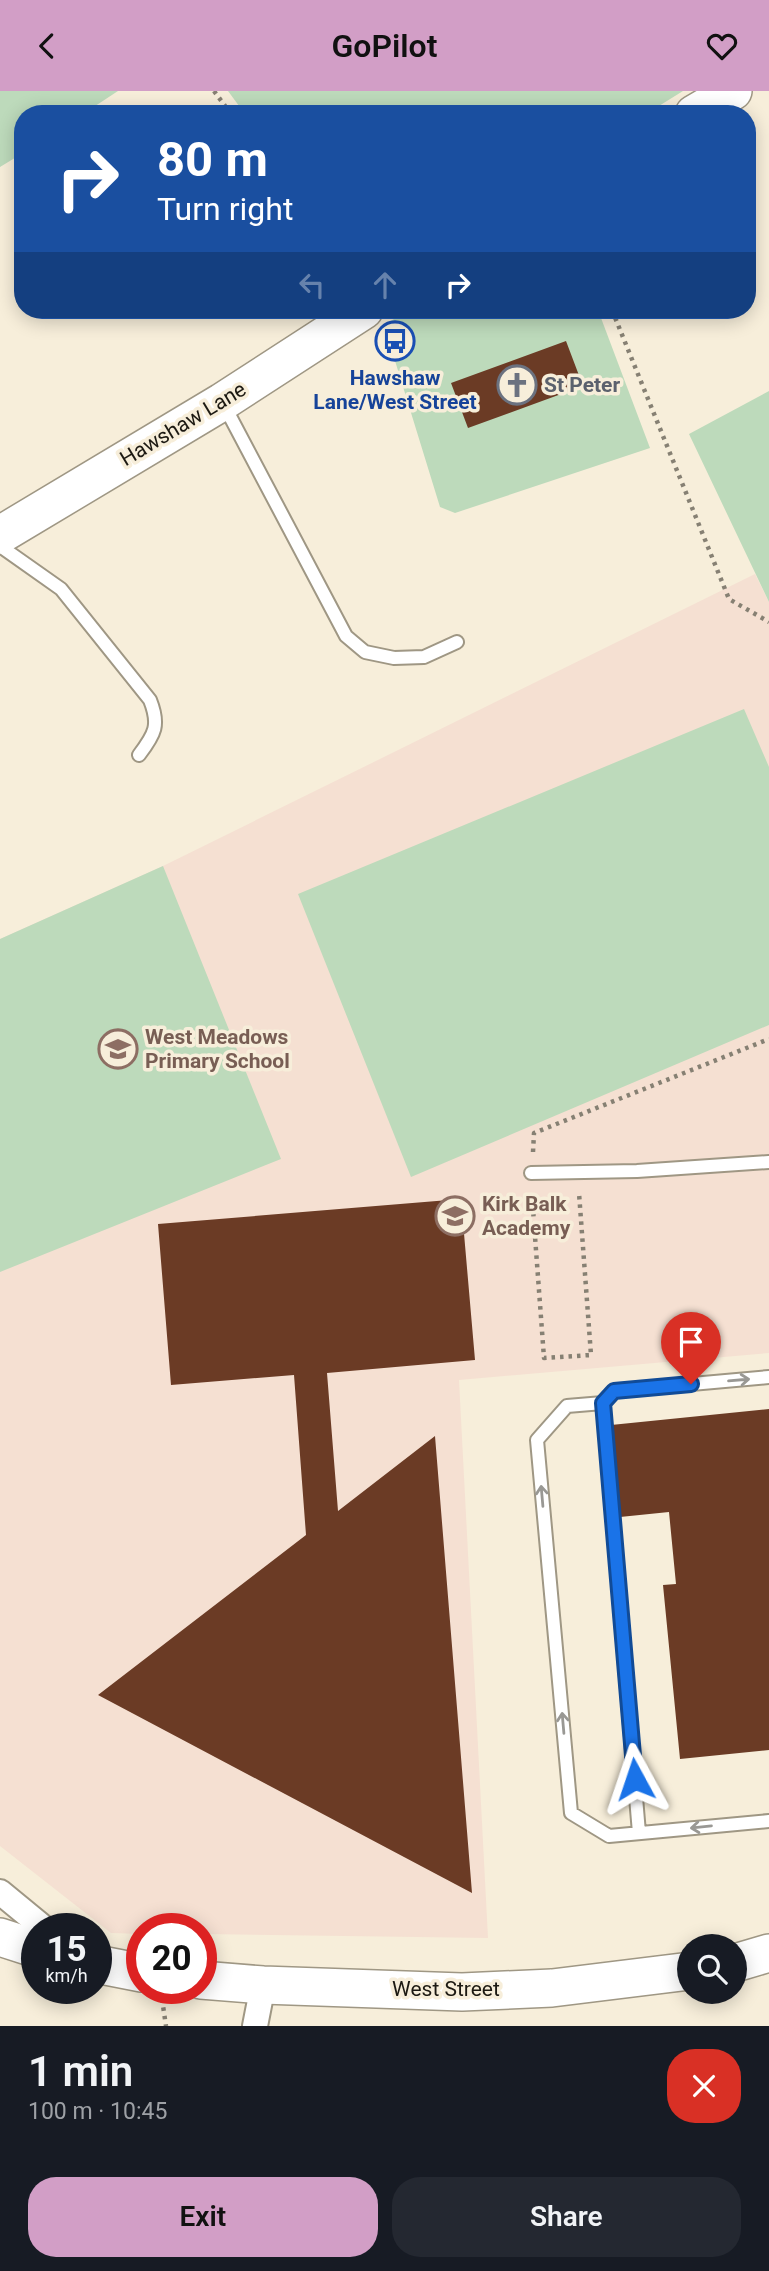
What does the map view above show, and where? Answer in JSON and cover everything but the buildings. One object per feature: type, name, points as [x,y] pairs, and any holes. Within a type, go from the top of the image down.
[{"type":"main road","points":[[709,105],[733,91]]},
{"type":"main road","name":"Hawshaw Lane","points":[[0,535],[222,402],[350,319]]},
{"type":"main road","points":[[0,1937],[21,1944]]},
{"type":"main road","points":[[747,1959],[769,1953]]},
{"type":"main road","name":"West Street","points":[[217,1981],[462,1992],[552,1988],[677,1973]]},
{"type":"street","points":[[0,1892],[26,1913]]},
{"type":"street","points":[[255,2026],[263,1985]]},
{"type":"lane","points":[[222,402],[346,636],[365,652],[394,658],[425,657],[457,642]]},
{"type":"lane","points":[[0,547],[61,589],[150,700],[156,715],[156,727],[139,755]]},
{"type":"lane","points":[[531,1173],[769,1162]]},
{"type":"lane","points":[[769,1377],[614,1391],[603,1403],[567,1406],[537,1440],[571,1813],[609,1836],[769,1821]]},
{"type":"lane","points":[[603,1403],[639,1833]]},
{"type":"path","points":[[616,319],[729,599],[769,622]]},
{"type":"path","points":[[578,1172],[591,1355],[544,1358],[531,1173],[534,1133],[769,1039]]},
{"type":"path","points":[[163,2004],[166,2026]]},
{"type":"shaded area","name":"Kirk Balk Academy","points":[[755,574],[769,602],[769,1353],[459,1380],[488,1938],[217,1934],[217,1913],[126,1913],[126,1933],[112,1933],[112,1913],[85,1913],[0,1846],[0,939],[163,866]]},
{"type":"green space","points":[[0,91],[118,91],[97,105],[14,105],[14,158],[0,167]]},
{"type":"green space","points":[[228,91],[683,91],[660,105],[238,105]]},
{"type":"green space","points":[[394,319],[601,319],[650,448],[455,513],[440,507],[384,325]]},
{"type":"green space","points":[[769,391],[769,602],[689,434]]},
{"type":"green space","points":[[744,709],[769,767],[769,1025],[411,1177],[298,894]]},
{"type":"green space","name":"West Meadows Primary School","points":[[163,866],[281,1159],[0,1272],[0,939]]},
{"type":"place","name":"Hawshaw Lane/West Street","points":[[395,341]]},
{"type":"place","name":"St Peter","points":[[517,385]]},
{"type":"place","name":"West Meadows Primary School","points":[[118,1049]]},
{"type":"place","name":"Kirk Balk Academy","points":[[455,1216]]},
{"type":"route","points":[[635,1779],[603,1403],[614,1391],[691,1384]]}]
